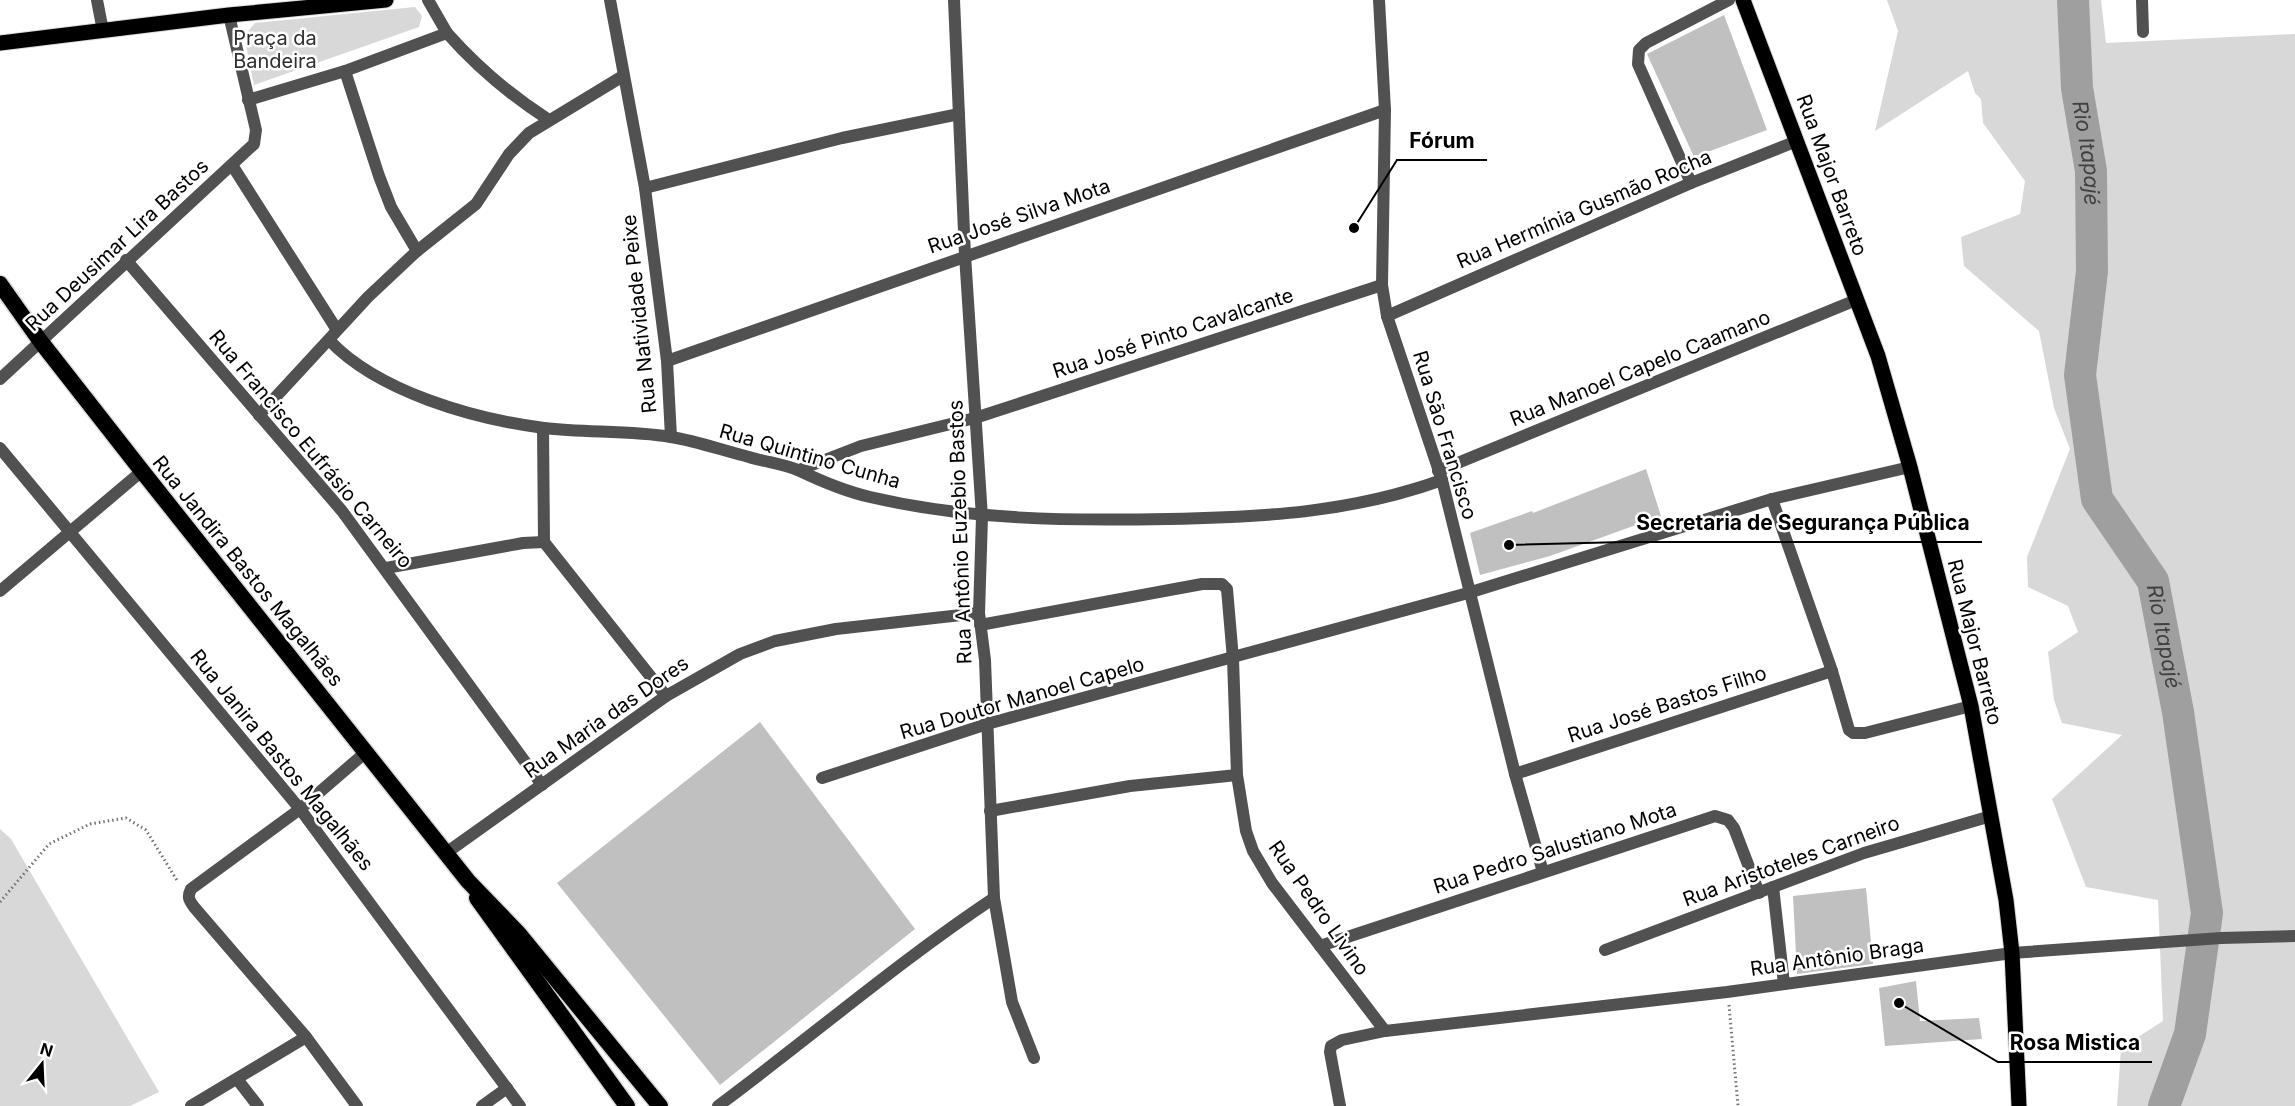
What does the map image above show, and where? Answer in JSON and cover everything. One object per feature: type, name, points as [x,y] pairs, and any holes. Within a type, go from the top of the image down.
[{"type":"highway","name":"Rua Jandira Bastos Magalhães","points":[[2,288],[41,342],[142,471],[468,881],[519,934],[660,1106]]},
{"type":"highway","name":"Rua Jandira Bastos Magalhães","points":[[468,881],[480,904],[627,1106]]},
{"type":"main road","points":[[2,45],[229,15],[386,0]]},
{"type":"main road","name":"Rua Major Barreto","points":[[1743,0],[1878,356],[1910,467],[1971,706],[2006,900],[2012,953],[2019,1106]]},
{"type":"street","points":[[96,0],[103,31]]},
{"type":"street","points":[[428,0],[447,33],[474,64],[510,95],[549,120]]},
{"type":"street","name":"Rua Natividade Peixe","points":[[610,0],[645,188],[667,362],[671,437]]},
{"type":"street","name":"Rua Antônio Euzebio Bastos","points":[[954,0],[965,255],[982,517],[980,619],[994,898],[1012,1002],[1034,1058]]},
{"type":"street","name":"Rua São Francisco","points":[[1379,0],[1385,110],[1382,285],[1387,316],[1440,476],[1515,774],[1543,872]]},
{"type":"street","points":[[1691,183],[1638,64],[1638,56],[1646,43],[1729,0]]},
{"type":"street","points":[[2142,0],[2143,32]]},
{"type":"street","points":[[229,15],[248,100],[345,71],[447,33]]},
{"type":"street","points":[[345,71],[391,207],[417,251]]},
{"type":"street","points":[[259,415],[337,330],[417,251],[476,204],[509,154],[529,133],[623,76]]},
{"type":"street","name":"Rua Deusimar Lira Bastos","points":[[0,379],[126,260],[248,151],[256,138],[248,100]]},
{"type":"street","name":"Rua José Silva Mota","points":[[667,362],[965,255],[1385,110]]},
{"type":"street","points":[[645,188],[842,138],[959,114]]},
{"type":"street","name":"Rua Hermínia Gusmão Rocha","points":[[1387,316],[1691,183],[1797,141]]},
{"type":"street","points":[[232,165],[337,330]]},
{"type":"street","name":"Rua Francisco Eufrásio Carneiro","points":[[126,260],[342,511],[386,568],[542,785]]},
{"type":"street","name":"Rua José Pinto Cavalcante","points":[[799,471],[861,446],[975,418],[1382,285]]},
{"type":"street","name":"Rua Manoel Capelo Caamano","points":[[1440,476],[1856,300]]},
{"type":"street","name":"Rua Quintino Cunha","points":[[329,340],[366,372],[413,395],[454,408],[543,428],[671,437],[799,471],[836,489],[909,505],[982,517],[1078,521],[1283,515],[1359,505],[1400,495],[1440,476]]},
{"type":"street","points":[[543,428],[544,542],[666,696]]},
{"type":"street","name":"Rua Janira Bastos Magalhães","points":[[0,448],[300,809],[520,1106]]},
{"type":"street","name":"Rua Doutor Manoel Capelo","points":[[822,778],[987,724],[1233,659],[1468,593],[1772,499],[1910,467]]},
{"type":"street","points":[[0,591],[142,471]]},
{"type":"street","points":[[1772,499],[1832,671],[1846,725],[1853,733],[1865,733],[1971,706]]},
{"type":"street","points":[[386,568],[523,543],[544,542]]},
{"type":"street","name":"Rua Maria das Dores","points":[[446,853],[666,696],[740,654],[776,641],[899,620],[980,619],[1202,584],[1222,584]]},
{"type":"street","name":"Rua Pedro Livino","points":[[1222,584],[1227,589],[1229,597],[1237,775],[1246,831],[1253,851],[1272,883],[1385,1031]]},
{"type":"street","name":"Rua José Bastos Filho","points":[[1515,774],[1832,671]]},
{"type":"street","points":[[357,1106],[306,1037],[189,899],[191,889],[300,809],[366,752]]},
{"type":"street","points":[[990,811],[1130,786],[1237,775]]},
{"type":"street","name":"Rua Pedro Salustiano Mota","points":[[1320,946],[1715,816],[1722,817],[1734,828],[1758,893]]},
{"type":"street","name":"Rua Aristoteles Carneiro","points":[[1605,950],[1883,847],[1991,816]]},
{"type":"street","points":[[1773,887],[1784,984]]},
{"type":"street","points":[[718,1106],[818,1031],[927,943],[994,898]]},
{"type":"street","name":"Rua Antônio Braga","points":[[1340,1106],[1330,1052],[1331,1046],[1342,1040],[1385,1031],[1727,992],[2012,953],[2185,940],[2295,936]]},
{"type":"street","points":[[191,1106],[306,1037]]},
{"type":"street","points":[[237,1079],[258,1106]]},
{"type":"street","points":[[482,1106],[507,1088]]},
{"type":"path","points":[[0,902],[49,844],[90,824],[126,818],[146,830],[189,899]]},
{"type":"path","points":[[1727,992],[1738,1106]]},
{"type":"green space","points":[[1887,0],[2101,0],[2106,43],[2295,34],[2295,1106],[2117,1106],[2121,1048],[2163,1021],[2158,900],[2086,887],[2052,799],[2122,735],[2062,723],[2054,700],[2048,652],[2078,632],[2068,606],[2028,587],[2027,557],[2070,449],[2054,408],[2039,331],[1964,266],[1961,237],[2020,214],[2025,181],[1983,123],[1981,99],[1975,93],[1968,71],[1875,131],[1898,31]]},
{"type":"green space","name":"Praça da Bandeira","points":[[415,7],[422,16],[419,27],[254,85],[244,36],[255,23]]},
{"type":"green space","points":[[0,829],[11,839],[159,1092],[130,1106],[0,1106]]},
{"type":"building","points":[[1724,15],[1767,130],[1694,157],[1647,54]]},
{"type":"building","points":[[1646,469],[1661,516],[1550,556],[1480,575],[1470,533],[1532,511],[1533,513]]},
{"type":"building","points":[[760,722],[915,929],[720,1085],[557,883]]},
{"type":"building","points":[[1866,888],[1873,964],[1797,974],[1793,896]]},
{"type":"building","points":[[1916,981],[1920,1021],[1979,1018],[1982,1039],[1885,1046],[1879,988]]},
{"type":"waterway","name":"Rio Itapajé","points":[[2073,0],[2077,88],[2091,171],[2092,271],[2080,375],[2097,499],[2153,581],[2178,712],[2207,913],[2190,1034],[2164,1106]]},
{"type":"place","name":"Fórum","points":[[1354,228]]},
{"type":"place","name":"Secretaria de Segurança Pública","points":[[1509,545]]},
{"type":"place","name":"Rosa Mistica","points":[[1899,1003]]}]
